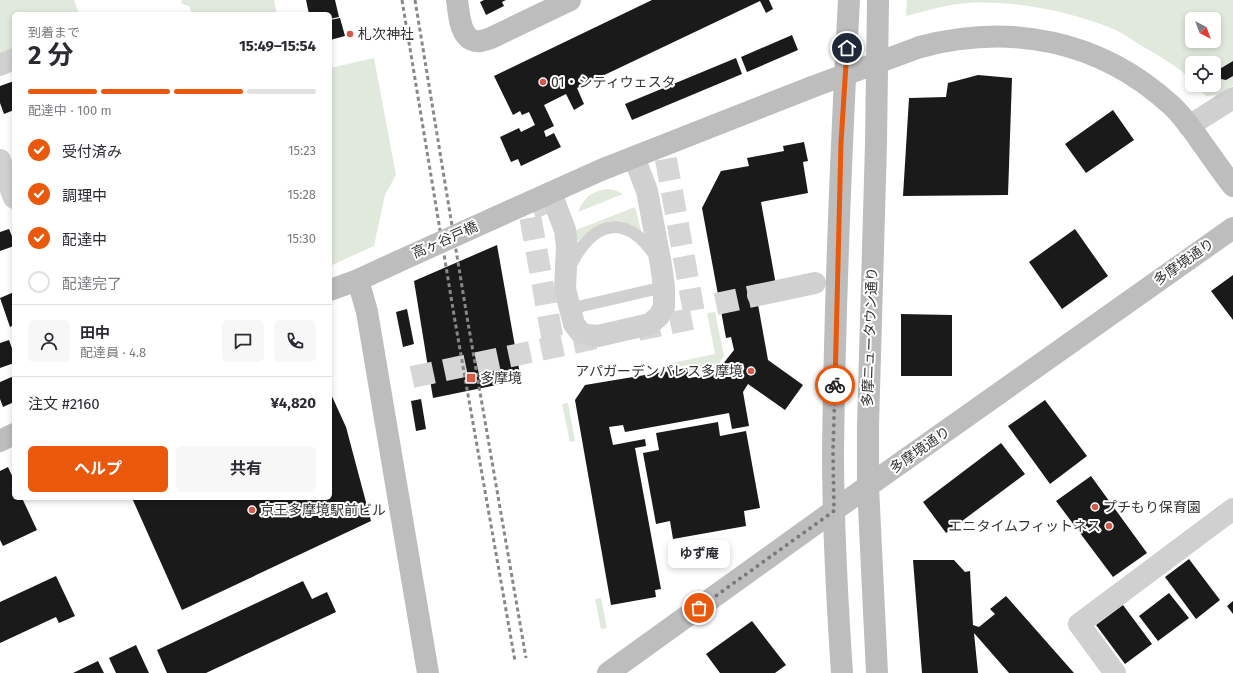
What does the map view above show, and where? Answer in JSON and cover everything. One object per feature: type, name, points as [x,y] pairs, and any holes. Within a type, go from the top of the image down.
[{"type":"street","points":[[457,0],[461,23],[466,35],[473,40],[480,41],[491,38],[570,0]]},
{"type":"street","points":[[842,673],[837,597],[833,451],[841,158],[849,0]]},
{"type":"street","name":"多摩ニュータウン通り","points":[[877,673],[868,486],[868,402],[876,143],[878,0]]},
{"type":"street","name":"高ヶ谷戸橋","points":[[332,289],[358,280],[551,192],[634,157],[817,89],[920,47],[945,40],[971,37],[1010,36],[1044,40],[1075,48],[1142,81],[1171,105],[1189,126],[1233,186]]},
{"type":"street","points":[[0,65],[12,61]]},
{"type":"street","points":[[1189,126],[1233,98]]},
{"type":"street","points":[[551,192],[565,230],[567,247],[567,273],[565,289],[569,309],[574,324],[580,332],[587,335],[598,336],[650,324],[659,316],[664,307],[662,265],[647,191],[634,157]]},
{"type":"street","points":[[0,160],[12,193]]},
{"type":"street","name":"多摩境通り","points":[[608,673],[868,486],[1233,228]]},
{"type":"street","points":[[358,280],[367,312],[428,673]]},
{"type":"street","points":[[758,295],[815,284]]},
{"type":"street","points":[[0,441],[12,435]]},
{"type":"street","points":[[1115,673],[1079,624],[1233,509]]},
{"type":"lane","points":[[567,273],[578,251],[587,240],[597,232],[607,228],[620,227],[643,240],[662,265]]},
{"type":"lane","points":[[569,309],[664,287]]},
{"type":"shaded area","points":[[0,0],[74,0],[78,12],[12,12],[12,50],[0,55]]},
{"type":"shaded area","points":[[181,0],[274,0],[277,12],[192,12],[189,6],[182,4]]},
{"type":"shaded area","points":[[907,0],[1233,0],[1233,85],[1218,95],[1206,96],[1202,92],[1221,92],[1221,56],[1185,56],[1185,75],[1168,62],[1119,32],[1078,16],[1041,8],[1003,3],[968,3],[937,8],[906,16]]},
{"type":"shaded area","points":[[374,58],[396,175],[385,195],[374,246],[332,265],[332,68]]},
{"type":"shaded area","points":[[607,189],[615,190],[623,194],[578,212],[583,202],[589,196]]},
{"type":"shaded area","points":[[635,207],[640,231],[632,225],[615,221],[600,224],[585,234],[578,241],[576,239],[576,230]]},
{"type":"shaded area","points":[[715,312],[724,356],[715,369],[708,371],[707,368],[689,372],[688,365],[667,369],[667,364],[715,354],[707,313]]},
{"type":"shaded area","points":[[568,403],[575,441],[570,442],[562,404]]},
{"type":"shaded area","points":[[601,598],[607,628],[601,629],[595,599]]},
{"type":"building","points":[[306,0],[335,0],[339,17],[332,19],[332,12],[309,12]]},
{"type":"building","points":[[484,0],[506,0],[502,2],[504,6],[486,15],[480,2]]},
{"type":"building","name":"01・シティウェスタ","points":[[652,0],[769,0],[773,9],[766,13],[760,1],[577,88],[584,104],[574,110],[566,94],[544,105],[554,126],[544,131],[546,137],[554,133],[561,147],[521,166],[518,159],[511,162],[500,137],[519,128],[521,132],[535,125],[529,112],[522,115],[520,111],[513,115],[494,76]]},
{"type":"building","points":[[340,18],[345,36],[332,39],[332,20]]},
{"type":"building","points":[[792,35],[798,50],[747,72],[741,57]]},
{"type":"building","points":[[736,58],[742,74],[632,120],[625,104]]},
{"type":"building","points":[[1233,61],[1233,76],[1226,80],[1221,79],[1221,68]]},
{"type":"building","points":[[978,75],[1012,78],[1008,195],[903,196],[909,98],[946,97],[948,83]]},
{"type":"building","points":[[12,82],[12,111],[4,114],[0,103],[0,86]]},
{"type":"building","points":[[1113,110],[1134,140],[1086,173],[1065,144]]},
{"type":"building","name":"アパガーデンパレス多摩境","points":[[804,142],[808,161],[803,162],[808,193],[761,202],[776,285],[755,288],[768,360],[803,385],[785,410],[748,384],[743,392],[749,426],[732,429],[729,413],[625,432],[623,425],[609,427],[613,445],[645,439],[646,446],[635,448],[661,589],[655,590],[656,597],[611,605],[575,400],[585,385],[687,368],[689,378],[715,374],[734,350],[731,337],[726,338],[702,208],[721,171],[749,166],[747,158],[784,151],[783,146]]},
{"type":"building","points":[[9,229],[12,236],[12,247],[0,251],[0,232]]},
{"type":"building","points":[[1075,229],[1108,276],[1062,309],[1029,262]]},
{"type":"building","points":[[497,245],[521,380],[433,398],[414,281]]},
{"type":"building","points":[[1233,275],[1233,320],[1211,291]]},
{"type":"building","points":[[12,293],[12,326],[10,327],[0,298]]},
{"type":"building","points":[[407,309],[414,344],[403,347],[396,312]]},
{"type":"building","points":[[901,314],[952,315],[952,376],[901,376]]},
{"type":"building","points":[[9,340],[12,348],[12,364],[0,368],[0,343]]},
{"type":"building","points":[[12,377],[12,403],[3,407],[0,399],[0,382]]},
{"type":"building","name":"京王多摩境駅前ビル","points":[[332,396],[346,427],[371,521],[182,610],[133,500],[332,500]]},
{"type":"building","points":[[421,399],[426,429],[416,431],[411,401]]},
{"type":"building","points":[[1045,400],[1087,456],[1050,484],[1008,426]]},
{"type":"building","points":[[718,422],[720,436],[746,431],[760,508],[744,511],[746,526],[673,539],[670,521],[656,524],[643,453],[659,450],[656,433]]},
{"type":"building","points":[[1001,443],[1025,474],[946,533],[923,502]]},
{"type":"building","points":[[8,467],[12,476],[12,500],[23,500],[37,530],[3,546],[0,540],[0,471]]},
{"type":"building","points":[[1091,476],[1147,553],[1113,577],[1056,501]]},
{"type":"building","points":[[1189,559],[1220,600],[1196,619],[1165,577]]},
{"type":"building","points":[[913,560],[954,560],[965,572],[970,571],[973,625],[979,627],[995,614],[990,609],[1006,596],[1074,673],[1009,673],[974,633],[978,673],[922,673]]},
{"type":"building","points":[[56,576],[75,616],[59,623],[56,617],[0,643],[0,602]]},
{"type":"building","points":[[303,581],[312,599],[327,592],[336,612],[206,673],[167,673],[157,650]]},
{"type":"building","points":[[1169,593],[1189,618],[1158,641],[1139,616]]},
{"type":"building","points":[[1233,601],[1233,614],[1227,606]]},
{"type":"building","points":[[1123,605],[1152,644],[1125,664],[1096,625]]},
{"type":"building","points":[[752,621],[786,665],[775,673],[720,673],[706,654]]},
{"type":"building","points":[[136,645],[149,673],[116,673],[109,658]]},
{"type":"building","points":[[98,661],[104,673],[73,673]]},
{"type":"tunnel","points":[[638,330],[695,318],[665,154]]},
{"type":"tunnel","points":[[552,200],[529,210],[554,347]]},
{"type":"tunnel","points":[[716,304],[758,295]]},
{"type":"tunnel","points":[[412,377],[606,336]]},
{"type":"railway","points":[[402,0],[455,321],[515,661]]},
{"type":"railway","points":[[415,0],[467,317],[526,658]]},
{"type":"way so far","points":[[699,608],[834,511],[833,451],[835,385]]},
{"type":"place","name":"札次神社","points":[[350,34]]},
{"type":"place","name":"01・シティウェスタ","points":[[543,82]]},
{"type":"place","name":"アパガーデンパレス多摩境","points":[[751,371]]},
{"type":"place","name":"多摩境","points":[[471,378]]},
{"type":"place","name":"プチもり保育園","points":[[1095,507]]},
{"type":"place","name":"京王多摩境駅前ビル","points":[[252,510]]},
{"type":"place","name":"エニタイムフィットネス","points":[[1109,526]]},
{"type":"place","name":"ゆず庵","points":[[699,608]]},
{"type":"route","points":[[835,385],[841,143],[847,48]]}]
